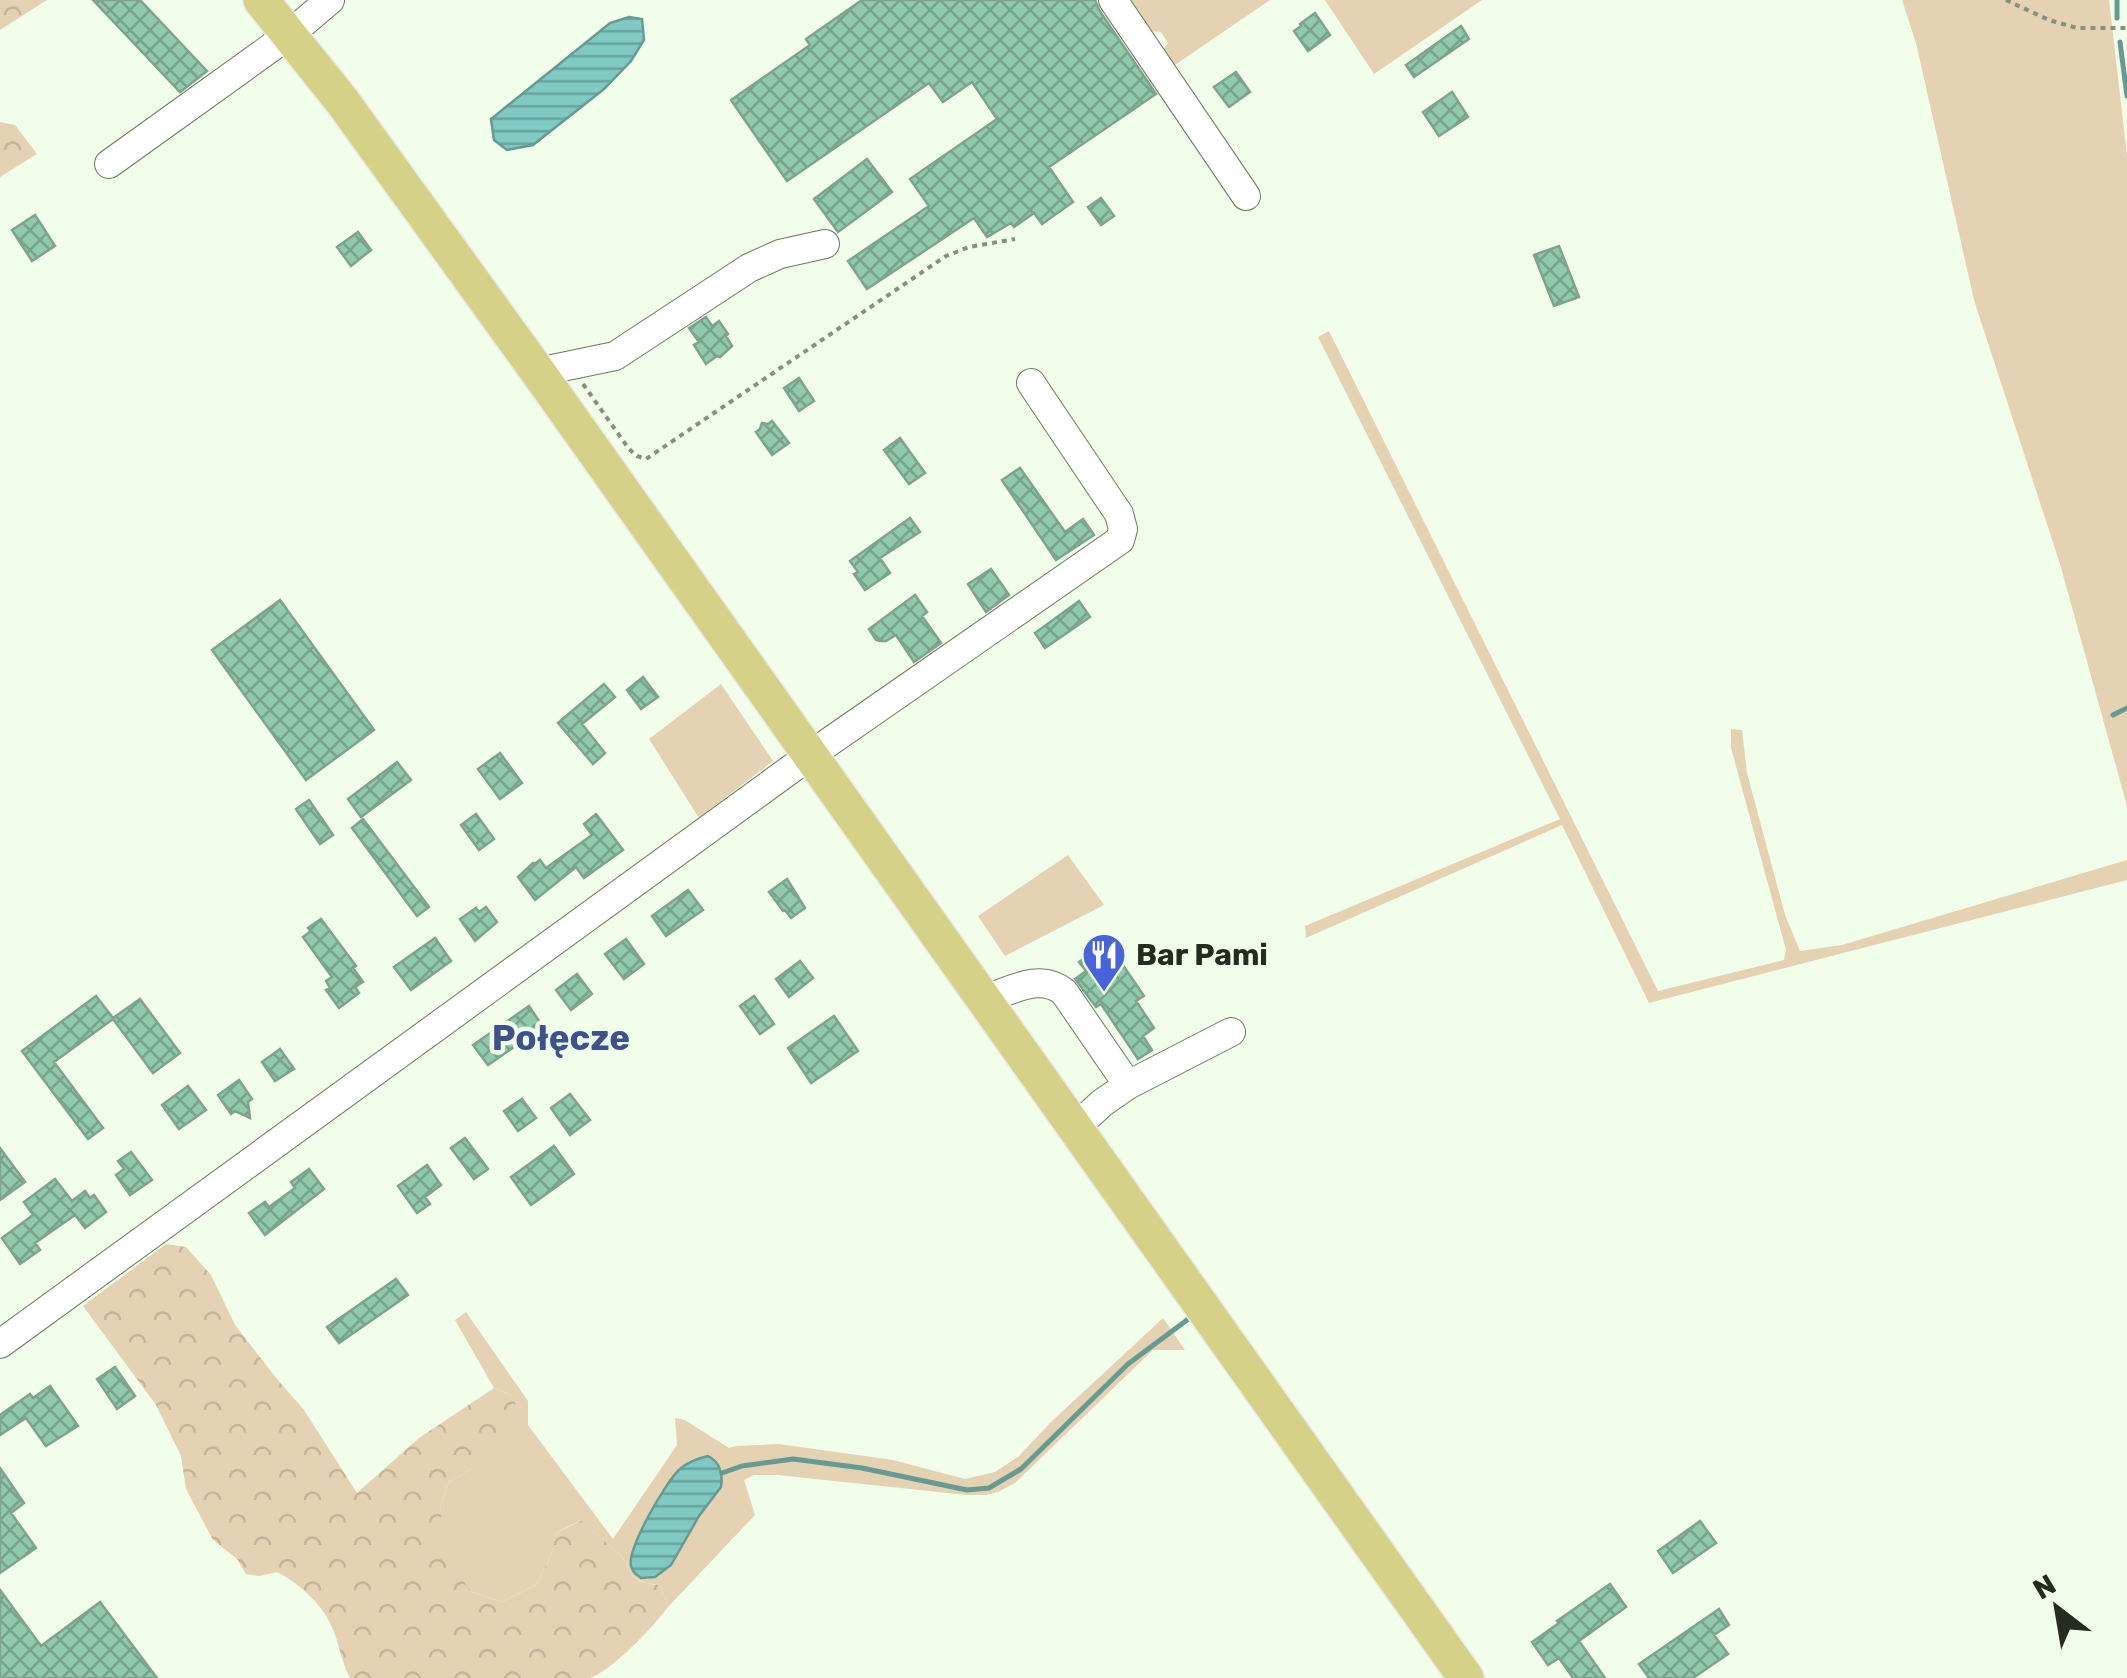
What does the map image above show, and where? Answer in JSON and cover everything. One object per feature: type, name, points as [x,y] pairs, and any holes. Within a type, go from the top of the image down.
[{"type":"main road","points":[[260,0],[552,370],[809,756],[1466,1678]]},
{"type":"street","points":[[108,164],[290,34],[330,0]]},
{"type":"street","points":[[1113,0],[1246,196]]},
{"type":"street","points":[[552,370],[615,356],[748,268],[780,254],[825,244]]},
{"type":"street","points":[[0,1344],[809,756],[1120,540],[1123,529],[1119,514],[1031,383]]},
{"type":"street","points":[[984,1000],[1028,984],[1055,985],[1064,992],[1128,1085]]},
{"type":"street","points":[[1075,1128],[1128,1085],[1231,1032]]},
{"type":"path","points":[[2006,0],[2048,20],[2077,28],[2127,28]]},
{"type":"path","points":[[552,370],[584,384],[629,449],[646,459],[946,256],[969,246],[1015,239]]},
{"type":"green space","points":[[0,0],[47,0],[0,30]]},
{"type":"green space","points":[[1126,0],[1270,0],[1172,67],[1161,52],[1168,43],[1161,32],[1148,31]]},
{"type":"green space","points":[[1325,0],[1482,0],[1374,74]]},
{"type":"green space","points":[[1902,0],[2109,0],[2127,155],[2127,806],[2060,564],[1974,300],[1916,43]]},
{"type":"green space","points":[[0,122],[15,125],[37,154],[0,177]]},
{"type":"green space","points":[[1329,331],[1658,991],[1784,960],[1786,950],[1731,748],[1731,729],[1742,730],[1747,773],[1785,915],[1800,951],[1842,945],[2127,860],[2127,880],[1649,1003],[1562,825],[1306,938],[1305,926],[1560,819],[1318,337]]},
{"type":"green space","points":[[721,684],[773,761],[699,818],[649,739]]},
{"type":"green space","points":[[1068,855],[1104,905],[1005,956],[978,916]]},
{"type":"green space","points":[[166,1244],[186,1247],[211,1275],[235,1325],[304,1410],[357,1493],[419,1438],[494,1388],[513,1396],[519,1416],[504,1440],[448,1483],[440,1507],[449,1563],[472,1592],[502,1602],[536,1585],[551,1555],[556,1533],[582,1520],[618,1553],[635,1578],[660,1585],[668,1607],[621,1657],[590,1678],[350,1678],[333,1629],[314,1600],[277,1572],[246,1574],[237,1559],[213,1540],[186,1489],[181,1456],[156,1405],[83,1306]]},
{"type":"green space","points":[[466,1312],[528,1401],[528,1425],[613,1539],[677,1445],[675,1418],[685,1420],[729,1448],[779,1444],[893,1460],[965,1479],[995,1472],[1019,1456],[1163,1318],[1185,1350],[1153,1350],[1015,1483],[998,1492],[966,1495],[754,1475],[744,1480],[755,1515],[668,1607],[660,1585],[635,1578],[618,1553],[581,1520],[556,1533],[551,1555],[536,1585],[502,1602],[472,1592],[448,1563],[440,1507],[448,1483],[471,1469],[513,1396],[494,1388],[455,1320]]},
{"type":"water","points":[[629,17],[642,19],[644,40],[631,61],[604,89],[533,145],[507,150],[494,140],[491,119],[610,23]]},
{"type":"water","points":[[708,1456],[720,1468],[721,1487],[671,1565],[655,1577],[641,1578],[632,1568],[631,1557],[649,1516],[680,1469]]},
{"type":"building","points":[[93,0],[140,0],[207,71],[180,92]]},
{"type":"building","points":[[862,0],[1095,0],[1156,94],[1049,167],[1073,202],[1042,224],[1034,213],[1014,227],[1011,223],[987,237],[974,218],[867,289],[848,261],[929,206],[910,179],[997,119],[972,82],[943,102],[929,83],[787,181],[731,100],[810,45],[806,39]]},
{"type":"building","points":[[1315,13],[1330,35],[1308,51],[1294,31]]},
{"type":"building","points":[[1461,26],[1469,39],[1414,77],[1406,65]]},
{"type":"building","points":[[1236,72],[1250,92],[1229,107],[1214,87]]},
{"type":"building","points":[[1452,92],[1468,117],[1439,136],[1423,112]]},
{"type":"building","points":[[867,159],[892,192],[838,232],[814,199]]},
{"type":"building","points":[[1101,198],[1114,216],[1101,225],[1088,207]]},
{"type":"building","points":[[35,215],[55,246],[32,261],[12,230]]},
{"type":"building","points":[[358,232],[371,250],[351,266],[337,247]]},
{"type":"building","points":[[1559,246],[1579,297],[1554,306],[1534,255]]},
{"type":"building","points":[[706,317],[712,326],[719,321],[732,346],[706,364],[694,345],[699,342],[689,328]]},
{"type":"building","points":[[799,378],[814,401],[799,411],[784,388]]},
{"type":"building","points":[[772,421],[789,443],[772,455],[756,432],[762,423]]},
{"type":"building","points":[[900,438],[925,473],[909,484],[884,450]]},
{"type":"building","points":[[1020,468],[1065,532],[1083,519],[1094,535],[1056,560],[1002,480]]},
{"type":"building","points":[[910,518],[920,532],[880,558],[890,573],[865,590],[850,561]]},
{"type":"building","points":[[991,569],[1009,595],[986,612],[968,584]]},
{"type":"building","points":[[915,595],[927,612],[922,616],[941,643],[914,662],[896,635],[880,641],[869,629]]},
{"type":"building","points":[[280,600],[374,730],[306,780],[212,650]]},
{"type":"building","points":[[1079,601],[1090,617],[1045,648],[1035,633]]},
{"type":"building","points":[[643,677],[658,697],[641,709],[627,690]]},
{"type":"building","points":[[604,684],[615,697],[582,724],[605,753],[593,764],[558,723]]},
{"type":"building","points":[[500,753],[522,783],[500,799],[478,769]]},
{"type":"building","points":[[397,762],[411,780],[361,817],[348,799]]},
{"type":"building","points":[[309,800],[333,835],[320,844],[296,809]]},
{"type":"building","points":[[476,814],[494,839],[479,850],[461,825]]},
{"type":"building","points":[[596,814],[623,850],[584,878],[576,867],[535,900],[518,877],[540,860],[546,868],[592,835],[584,824]]},
{"type":"building","points":[[363,819],[429,907],[417,916],[352,828]]},
{"type":"building","points":[[787,879],[805,908],[791,918],[769,892]]},
{"type":"building","points":[[688,890],[703,910],[666,936],[652,916]]},
{"type":"building","points":[[486,907],[497,922],[475,941],[460,919],[476,908],[479,912]]},
{"type":"building","points":[[321,919],[356,966],[353,968],[363,982],[355,987],[359,993],[339,1008],[326,990],[330,988],[326,981],[332,977],[303,937]]},
{"type":"building","points":[[435,938],[451,961],[411,990],[394,967]]},
{"type":"building","points":[[626,939],[644,964],[624,979],[605,954]]},
{"type":"building","points":[[1107,942],[1144,996],[1136,1001],[1154,1028],[1143,1036],[1152,1050],[1138,1059],[1101,1004],[1096,1007],[1075,979],[1086,971],[1079,962]]},
{"type":"building","points":[[800,961],[813,978],[789,997],[776,979]]},
{"type":"building","points":[[577,974],[592,994],[571,1010],[556,990]]},
{"type":"building","points":[[96,996],[113,1018],[140,999],[180,1053],[153,1073],[113,1019],[54,1062],[103,1128],[88,1139],[22,1051]]},
{"type":"building","points":[[754,996],[774,1024],[760,1034],[740,1006]]},
{"type":"building","points":[[529,1006],[543,1027],[488,1065],[473,1045]]},
{"type":"building","points":[[834,1016],[858,1051],[811,1083],[788,1048]]},
{"type":"building","points":[[280,1049],[294,1069],[275,1081],[262,1062]]},
{"type":"building","points":[[239,1080],[252,1099],[248,1102],[250,1118],[235,1111],[231,1114],[218,1095]]},
{"type":"building","points":[[188,1086],[206,1110],[179,1129],[162,1105]]},
{"type":"building","points":[[570,1094],[590,1120],[570,1135],[551,1108]]},
{"type":"building","points":[[522,1099],[536,1118],[518,1131],[504,1111]]},
{"type":"building","points":[[465,1138],[488,1169],[474,1179],[451,1148]]},
{"type":"building","points":[[554,1146],[574,1174],[531,1205],[511,1177]]},
{"type":"building","points":[[0,1148],[25,1182],[0,1200]]},
{"type":"building","points":[[131,1152],[152,1180],[130,1195],[116,1175],[124,1169],[118,1161]]},
{"type":"building","points":[[427,1165],[441,1185],[425,1197],[430,1204],[417,1213],[398,1186]]},
{"type":"building","points":[[309,1169],[324,1189],[265,1235],[249,1213],[265,1202],[269,1207],[295,1188],[291,1182]]},
{"type":"building","points":[[55,1179],[72,1201],[85,1191],[90,1198],[94,1195],[106,1212],[85,1228],[75,1215],[35,1243],[40,1250],[20,1264],[2,1238],[33,1215],[24,1202]]},
{"type":"building","points":[[396,1279],[408,1295],[339,1343],[327,1327]]},
{"type":"building","points":[[115,1367],[135,1396],[117,1409],[97,1379]]},
{"type":"building","points":[[50,1386],[78,1426],[46,1446],[26,1418],[0,1435],[0,1415],[30,1394],[33,1398]]},
{"type":"building","points":[[0,1468],[24,1503],[11,1513],[36,1548],[0,1573]]},
{"type":"building","points":[[1700,1521],[1716,1543],[1673,1573],[1658,1551]]},
{"type":"building","points":[[1610,1584],[1626,1607],[1579,1641],[1605,1678],[1573,1678],[1559,1658],[1548,1665],[1532,1642]]},
{"type":"building","points":[[0,1590],[41,1646],[100,1602],[157,1678],[0,1678]]},
{"type":"building","points":[[1719,1609],[1729,1625],[1714,1635],[1728,1654],[1693,1678],[1649,1678],[1639,1664]]},
{"type":"waterway","points":[[2117,0],[2117,18]]},
{"type":"waterway","points":[[2120,42],[2127,96]]},
{"type":"waterway","points":[[2113,715],[2127,708]]},
{"type":"waterway","points":[[722,1473],[793,1459],[862,1468],[967,1490],[989,1488],[1021,1469],[1128,1364],[1191,1317]]},
{"type":"place","name":"Bar Pami","points":[[1104,993]]},
{"type":"district","name":"Połęcze","points":[[561,1038]]}]
